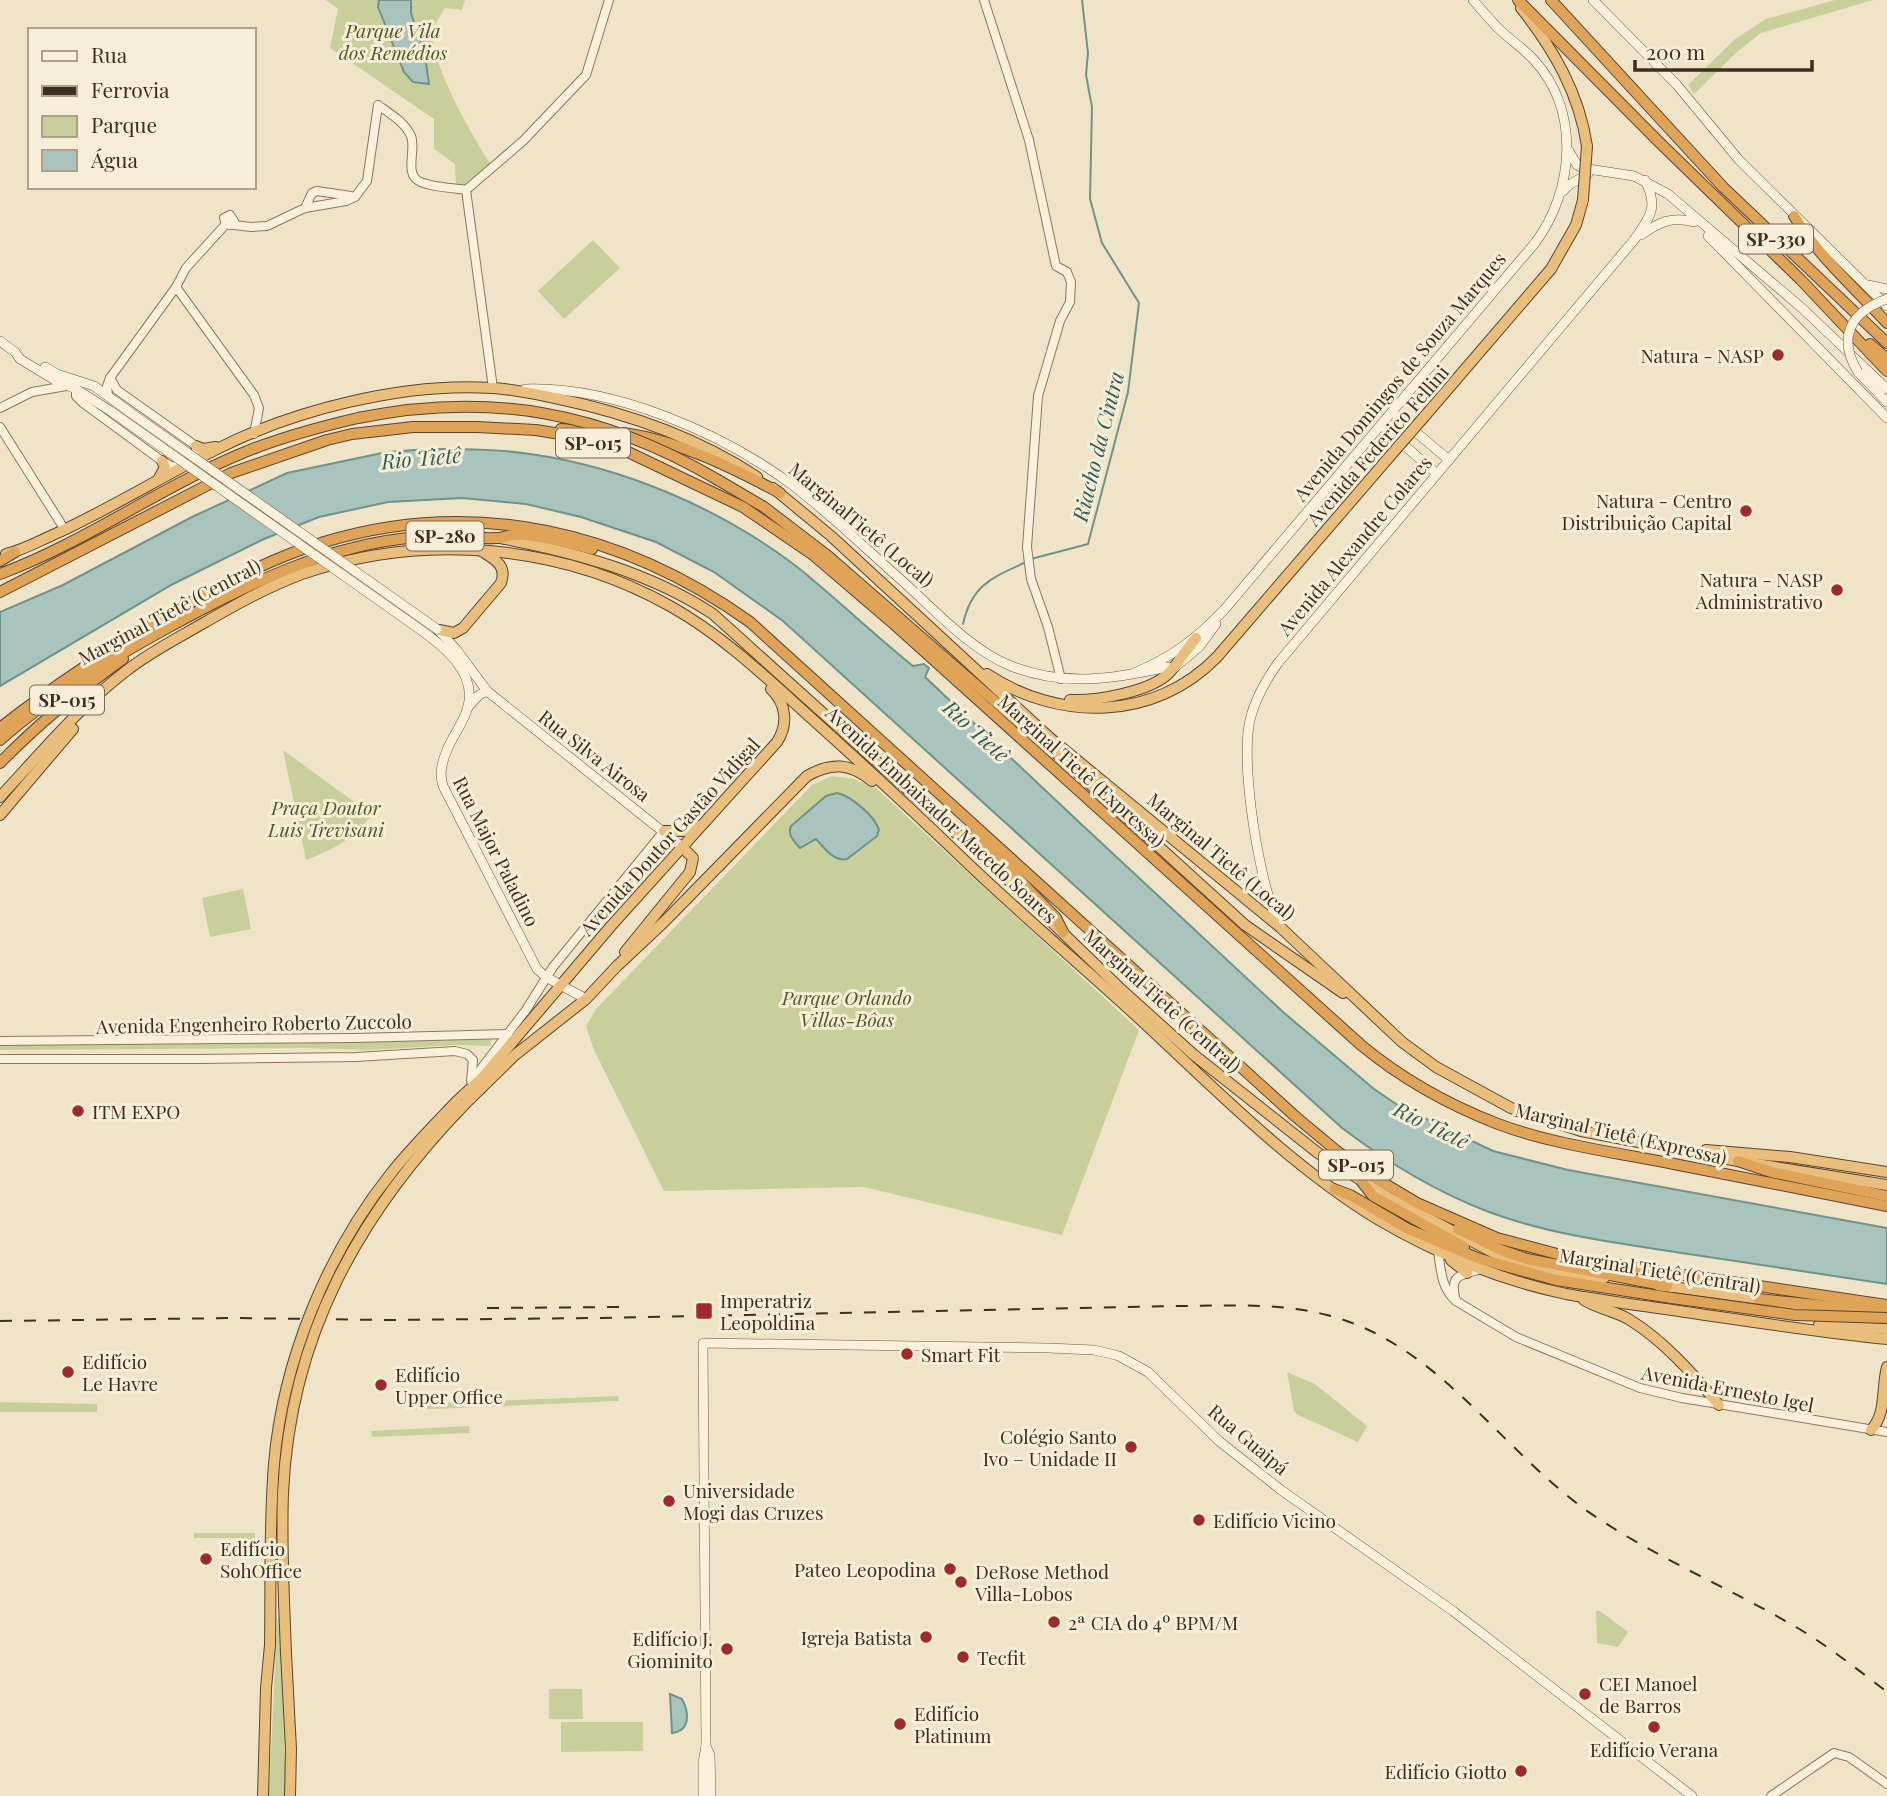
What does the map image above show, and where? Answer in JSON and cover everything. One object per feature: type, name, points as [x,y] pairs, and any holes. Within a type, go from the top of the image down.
[{"type":"highway","name":"Avenida Federico Fellini","points":[[965,659],[1015,691],[1076,708],[1105,708],[1139,703],[1184,684],[1217,657],[1550,269],[1576,225],[1583,200],[1587,146],[1581,113],[1566,77],[1516,0]]},
{"type":"highway","name":"SP-330","points":[[1516,0],[1801,280],[1887,371]]},
{"type":"highway","name":"SP-330","points":[[1551,0],[1723,187],[1887,342]]},
{"type":"highway","points":[[1794,216],[1833,265],[1887,323]]},
{"type":"highway","points":[[1801,280],[1887,359]]},
{"type":"highway","name":"Marginal Tietê (Local)","points":[[222,446],[301,415],[383,395],[415,390],[493,388],[580,403],[635,417],[716,452],[780,493],[831,536],[1051,738],[1280,927],[1402,1042],[1436,1067],[1511,1108],[1581,1131],[1692,1153]]},
{"type":"highway","points":[[0,574],[41,559],[244,452],[311,429],[358,418],[416,407],[495,407],[576,419],[616,431],[659,448],[764,507],[786,523],[1029,730],[1245,925],[1366,1009]]},
{"type":"highway","points":[[490,427],[508,424],[643,436],[670,443],[736,469],[780,493]]},
{"type":"highway","name":"Marginal Tietê (Expressa)","points":[[0,593],[244,467],[304,445],[352,434],[446,425],[490,427],[559,434],[628,452],[723,496],[764,520],[812,554],[895,625],[1361,1045],[1395,1071],[1431,1093],[1500,1124],[1531,1133],[1651,1160],[1887,1206]]},
{"type":"highway","points":[[196,446],[203,449],[222,446]]},
{"type":"highway","points":[[0,558],[65,530],[222,446]]},
{"type":"highway","points":[[158,482],[165,467],[162,461]]},
{"type":"highway","name":"SP-015","points":[[0,728],[54,686],[118,644],[210,590],[296,552],[348,535],[410,524],[463,521],[548,531],[608,548],[668,572],[710,594],[750,622],[1316,1135],[1359,1167],[1417,1203],[1497,1238],[1576,1259],[1887,1305]]},
{"type":"highway","points":[[500,538],[515,534],[592,549],[608,548]]},
{"type":"highway","name":"Marginal Tietê (Central)","points":[[0,740],[72,684],[140,643],[220,598],[290,566],[343,550],[417,537],[500,538],[587,557],[664,587],[713,614],[1063,932],[1194,1055],[1318,1153],[1362,1182],[1504,1258],[1557,1272],[1758,1299],[1766,1304],[1887,1321]]},
{"type":"highway","name":"Avenida Embaixador Macedo Soares","points":[[103,691],[145,657],[243,601],[299,575],[381,555],[441,549],[480,551],[538,558],[613,578],[681,613],[720,639],[911,809],[1225,1099],[1287,1152],[1382,1222],[1441,1253],[1480,1264],[1511,1280],[1580,1296],[1786,1327],[1887,1339]]},
{"type":"highway","points":[[438,629],[454,633],[467,625],[503,579],[500,564],[480,551]]},
{"type":"highway","points":[[613,578],[633,580],[667,596],[736,643],[756,652]]},
{"type":"highway","points":[[872,594],[895,625]]},
{"type":"highway","points":[[940,637],[951,653],[1029,730]]},
{"type":"highway","points":[[1015,691],[1070,700],[1100,700],[1139,689],[1169,673],[1196,638]]},
{"type":"highway","name":"SP-015","points":[[0,763],[58,708],[129,655],[140,643]]},
{"type":"highway","name":"Avenida Doutor Gastão Vidigal","points":[[461,1101],[701,825],[777,742],[783,731],[785,716],[782,703],[757,670]]},
{"type":"highway","points":[[0,797],[103,691]]},
{"type":"highway","points":[[0,815],[103,691]]},
{"type":"highway","points":[[265,1796],[274,1464],[282,1412],[304,1334],[334,1263],[365,1209],[406,1154],[461,1101],[586,999],[800,782],[816,771],[838,765],[853,768],[911,809]]},
{"type":"highway","points":[[941,795],[948,807],[1056,918],[1063,932]]},
{"type":"highway","points":[[939,820],[947,834],[1045,926],[1054,940]]},
{"type":"highway","points":[[664,831],[684,831],[701,825]]},
{"type":"highway","points":[[617,966],[623,954],[690,872],[693,858],[682,847]]},
{"type":"highway","points":[[290,1796],[291,1749],[282,1544],[283,1491],[291,1419],[305,1360],[335,1283],[354,1246],[402,1175],[461,1101]]},
{"type":"highway","points":[[1692,1153],[1709,1149],[1790,1157],[1887,1172]]},
{"type":"highway","points":[[1692,1153],[1887,1185]]},
{"type":"highway","points":[[1738,1161],[1771,1172],[1887,1196]]},
{"type":"highway","points":[[1362,1182],[1373,1196],[1468,1249],[1480,1264]]},
{"type":"highway","points":[[1335,1189],[1480,1264],[1556,1280],[1672,1298],[1795,1315],[1887,1321]]},
{"type":"highway","points":[[1417,1203],[1457,1228],[1514,1255],[1667,1286]]},
{"type":"highway","points":[[1441,1253],[1467,1273]]},
{"type":"highway","points":[[1580,1296],[1587,1303],[1621,1315],[1644,1329],[1703,1386],[1718,1405]]},
{"type":"highway","points":[[1758,1299],[1887,1312]]},
{"type":"highway","points":[[1786,1327],[1795,1323],[1887,1329]]},
{"type":"highway","points":[[1871,1430],[1882,1416],[1885,1407],[1884,1382],[1887,1367]]},
{"type":"main road","name":"Avenida Domingos de Souza Marques","points":[[1135,673],[1169,657],[1196,638],[1224,610],[1535,243],[1550,219],[1561,194],[1567,159],[1562,111],[1549,81],[1534,60],[1499,29],[1473,0]]},
{"type":"main road","points":[[1593,0],[1677,85],[1739,160],[1887,306]]},
{"type":"main road","points":[[1567,147],[1582,169],[1625,174],[1645,180],[1668,194],[1803,309],[1887,389]]},
{"type":"main road","points":[[1561,194],[1579,178],[1596,172]]},
{"type":"main road","name":"Avenida Alexandre Colares","points":[[1280,927],[1265,891],[1250,793],[1247,743],[1256,701],[1278,663],[1634,240],[1652,211],[1652,194],[1645,180]]},
{"type":"main road","points":[[1657,187],[1887,418]]},
{"type":"main road","name":"Avenida Alexandre Colares","points":[[1634,240],[1664,221],[1674,218],[1694,222]]},
{"type":"main road","points":[[1866,284],[1887,289]]},
{"type":"main road","points":[[1887,299],[1875,303],[1854,320],[1847,346],[1858,372],[1887,402]]},
{"type":"main road","points":[[0,341],[57,374],[87,382],[108,395],[438,629],[487,691],[468,707]]},
{"type":"main road","points":[[15,352],[20,359],[53,379],[73,387],[112,412],[418,628],[452,656],[469,686],[468,707]]},
{"type":"main road","name":"MarginalTietê (Local)","points":[[513,391],[547,388],[595,396],[643,409],[745,454],[812,501],[972,643]]},
{"type":"main road","points":[[1392,412],[1449,460]]},
{"type":"main road","points":[[1381,425],[1437,474]]},
{"type":"main road","name":"Avenida Domingos de Souza Marques","points":[[972,643],[1008,665],[1029,673],[1082,681],[1110,679],[1171,668],[1186,659],[1199,647],[1224,610]]},
{"type":"main road","points":[[454,633],[467,664]]},
{"type":"main road","name":"Rua Silva Airosa","points":[[487,691],[682,847]]},
{"type":"main road","name":"Rua Major Paladino","points":[[468,707],[448,747],[440,777],[533,962],[546,977],[586,999]]},
{"type":"main road","name":"Rua Guaipá","points":[[706,1746],[704,1343],[1094,1350],[1119,1356],[1154,1377],[1219,1441],[1289,1495],[1447,1606],[1692,1796]]},
{"type":"main road","points":[[703,1796],[706,1746]]},
{"type":"main road","points":[[706,1746],[710,1755],[711,1796]]},
{"type":"street","points":[[466,190],[523,141],[586,75],[609,0]]},
{"type":"street","points":[[984,0],[1029,140],[1056,266],[1064,268],[1070,275],[1072,292],[1060,321],[1038,396],[1027,547],[1028,565],[1061,679]]},
{"type":"street","points":[[108,395],[110,378],[186,268],[230,224],[243,227],[267,226],[305,208],[355,197],[367,181],[378,105],[398,119],[410,133],[416,180],[466,190]]},
{"type":"street","points":[[466,190],[493,388]]},
{"type":"street","points":[[305,208],[312,193],[317,191],[355,197]]},
{"type":"street","points":[[176,286],[254,396],[259,415],[254,434]]},
{"type":"street","points":[[0,408],[32,392],[51,387],[73,387],[83,404],[162,461],[173,467],[193,454],[196,446],[117,390],[111,384],[110,378]]},
{"type":"street","points":[[0,427],[65,530]]},
{"type":"street","points":[[461,1101],[471,1081],[533,1000],[546,977],[664,831]]},
{"type":"street","name":"Avenida Engenheiro Roberto Zuccolo","points":[[0,1041],[227,1040],[508,1034]]},
{"type":"street","points":[[355,1038],[348,1043],[348,1047],[356,1056]]},
{"type":"street","points":[[227,1040],[232,1051],[227,1058]]},
{"type":"street","points":[[97,1041],[94,1049],[100,1059]]},
{"type":"street","name":"Avenida Engenheiro Roberto Zuccolo","points":[[0,1059],[227,1058],[462,1052],[473,1060],[471,1081]]},
{"type":"street","points":[[1441,1253],[1444,1285],[1456,1301]]},
{"type":"street","points":[[1456,1301],[1453,1283],[1459,1275],[1480,1264]]},
{"type":"street","name":"Avenida Ernesto Igel","points":[[1456,1301],[1511,1335],[1598,1373],[1666,1395],[1887,1432]]},
{"type":"street","points":[[1771,1796],[1834,1753],[1849,1757],[1887,1784]]},
{"type":"green space","name":"Parque Vila dos Remédios","points":[[326,0],[465,0],[462,10],[445,8],[435,25],[433,41],[453,97],[490,163],[464,185],[456,184],[455,164],[434,149],[434,119],[330,48],[338,9]]},
{"type":"green space","points":[[1835,0],[1873,0],[1761,33],[1737,52],[1694,94],[1688,85],[1735,39],[1766,19]]},
{"type":"green space","points":[[593,240],[620,268],[564,319],[538,291]]},
{"type":"green space","name":"Praça Doutor Luis Trevisani","points":[[283,750],[372,815],[342,842],[306,860]]},
{"type":"green space","name":"Parque Orlando Villas-Bôas","points":[[832,776],[854,779],[877,789],[1139,1030],[1062,1235],[864,1187],[664,1191],[594,1050],[586,1026],[597,1008],[812,785]]},
{"type":"green space","points":[[243,889],[251,929],[210,937],[202,898]]},
{"type":"green space","points":[[492,1038],[490,1046],[456,1045],[367,1050],[0,1050],[0,1044]]},
{"type":"green space","points":[[1287,1372],[1315,1384],[1367,1426],[1358,1442],[1298,1415],[1294,1411]]},
{"type":"green space","points":[[618,1396],[619,1401],[409,1410],[409,1404]]},
{"type":"green space","points":[[0,1402],[97,1404],[97,1412],[0,1412]]},
{"type":"green space","points":[[469,1426],[470,1433],[372,1437],[371,1431]]},
{"type":"green space","points":[[194,1533],[255,1533],[255,1552],[237,1552],[237,1538],[194,1538]]},
{"type":"green space","points":[[1596,1611],[1600,1611],[1628,1632],[1618,1647],[1597,1643]]},
{"type":"green space","points":[[277,1619],[280,1619],[286,1796],[269,1796]]},
{"type":"green space","points":[[549,1689],[582,1689],[583,1719],[549,1719]]},
{"type":"green space","points":[[561,1722],[643,1722],[643,1751],[561,1752]]},
{"type":"water","points":[[379,0],[411,0],[411,13],[425,55],[429,84],[413,82],[404,72],[378,7]]},
{"type":"water","name":"Rio Tietê","points":[[429,449],[518,452],[601,469],[636,480],[704,509],[767,545],[811,578],[913,666],[924,664],[929,668],[925,677],[1080,823],[1283,1012],[1374,1089],[1399,1106],[1493,1151],[1568,1170],[1887,1228],[1887,1284],[1633,1246],[1560,1232],[1489,1212],[1412,1175],[1342,1128],[783,621],[714,572],[656,542],[581,517],[526,504],[462,498],[388,502],[319,517],[264,539],[173,584],[0,686],[0,612],[63,585],[192,517],[287,473],[387,452]]},
{"type":"water","points":[[837,793],[862,807],[879,830],[877,836],[847,859],[833,856],[816,839],[800,848],[790,832],[791,826],[826,796]]},
{"type":"water","points":[[670,1694],[682,1699],[687,1715],[683,1729],[672,1733]]},
{"type":"waterway","name":"Riacho da Cintra","points":[[1031,559],[1088,544],[1128,392],[1139,303],[1102,243],[1090,199],[1092,107],[1086,75],[1088,53],[1082,0]]},
{"type":"waterway","name":"Riacho da Cintra","points":[[963,624],[972,600],[985,584],[1026,562]]},
{"type":"railway","points":[[0,1321],[599,1318],[1232,1305],[1308,1311],[1367,1329],[1404,1350],[1438,1375],[1562,1492],[1596,1517],[1645,1547],[1796,1627],[1887,1692]]},
{"type":"railway","points":[[487,1308],[624,1307]]},
{"type":"place","name":"Natura - NASP","points":[[1778,355]]},
{"type":"place","name":"Natura - Centro Distribuição Capital","points":[[1746,511]]},
{"type":"place","name":"Natura - NASP Administrativo","points":[[1837,590]]},
{"type":"place","name":"ITM EXPO","points":[[78,1111]]},
{"type":"place","name":"Imperatriz Leopoldina","points":[[704,1311]]},
{"type":"place","name":"Smart Fit","points":[[907,1354]]},
{"type":"place","name":"Edifício Le Havre","points":[[68,1372]]},
{"type":"place","name":"Edifício Upper Office","points":[[381,1385]]},
{"type":"place","name":"Colégio Santo Ivo – Unidade II","points":[[1131,1447]]},
{"type":"place","name":"Universidade Mogi das Cruzes","points":[[669,1501]]},
{"type":"place","name":"Edifício Vicino","points":[[1199,1520]]},
{"type":"place","name":"Edifício SohOffice","points":[[206,1559]]},
{"type":"place","name":"Pateo Leopodina","points":[[950,1569]]},
{"type":"place","name":"DeRose Method Villa-Lobos","points":[[961,1582]]},
{"type":"place","name":"2ª CIA do 4º BPM/M","points":[[1054,1622]]},
{"type":"place","name":"Igreja Batista","points":[[926,1637]]},
{"type":"place","name":"Edifício J. Giominito","points":[[727,1649]]},
{"type":"place","name":"Tecfit","points":[[963,1657]]},
{"type":"place","name":"CEI Manoel de Barros","points":[[1585,1694]]},
{"type":"place","name":"Edifício Platinum","points":[[900,1724]]},
{"type":"place","name":"Edifício Verana","points":[[1654,1727]]},
{"type":"place","name":"Edifício Giotto","points":[[1521,1771]]}]
